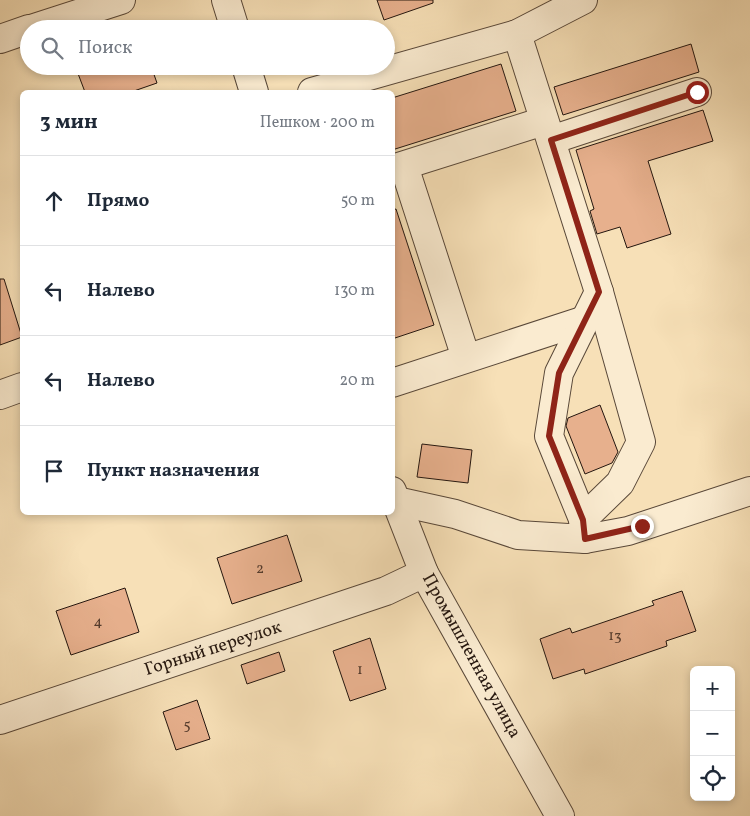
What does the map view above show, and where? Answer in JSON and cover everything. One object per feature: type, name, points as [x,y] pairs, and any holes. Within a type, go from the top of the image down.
[{"type":"street","points":[[58,20],[121,0]]},
{"type":"street","points":[[226,0],[232,20]]},
{"type":"street","points":[[395,69],[517,34],[583,0]]},
{"type":"street","points":[[0,38],[20,32]]},
{"type":"street","points":[[517,34],[599,292],[642,442],[620,483],[584,529]]},
{"type":"street","points":[[249,75],[253,90]]},
{"type":"street","points":[[319,90],[372,75]]},
{"type":"street","points":[[466,358],[398,168],[697,92]]},
{"type":"street","points":[[584,529],[549,436],[559,373],[599,292]]},
{"type":"street","points":[[395,382],[585,320]]},
{"type":"street","points":[[0,395],[20,388]]},
{"type":"street","points":[[395,496],[518,535],[584,529],[628,531],[750,491]]},
{"type":"street","name":"Промышленная улица","points":[[395,499],[424,573],[560,816]]},
{"type":"street","name":"Горный переулок","points":[[0,720],[386,592],[424,573]]},
{"type":"building","points":[[377,0],[433,0],[433,3],[384,20]]},
{"type":"building","points":[[691,44],[699,72],[563,115],[554,87]]},
{"type":"building","points":[[501,64],[516,111],[395,149],[395,97]]},
{"type":"building","points":[[79,75],[154,75],[157,83],[137,90],[84,90]]},
{"type":"building","points":[[703,110],[713,141],[648,161],[671,234],[627,248],[620,227],[597,234],[590,211],[594,209],[576,150]]},
{"type":"building","points":[[395,209],[434,325],[395,338]]},
{"type":"building","points":[[0,279],[4,279],[20,331],[20,338],[0,345]]},
{"type":"building","points":[[600,405],[618,452],[612,463],[585,474],[566,426],[568,418]]},
{"type":"building","points":[[422,444],[472,450],[468,483],[417,477]]},
{"type":"building","points":[[287,535],[302,581],[232,604],[217,558]]},
{"type":"building","points":[[125,588],[139,632],[71,655],[56,611]]},
{"type":"building","points":[[682,591],[696,631],[666,641],[667,646],[585,674],[584,669],[553,679],[540,639],[570,628],[572,633],[654,605],[652,601]]},
{"type":"building","points":[[370,638],[386,689],[350,701],[333,651]]},
{"type":"building","points":[[279,652],[285,671],[247,684],[241,665]]},
{"type":"building","points":[[197,700],[210,739],[176,750],[163,712]]},
{"type":"route","points":[[642,526],[628,531],[585,539],[583,520],[549,436],[559,373],[599,292],[551,140],[697,92]]}]
